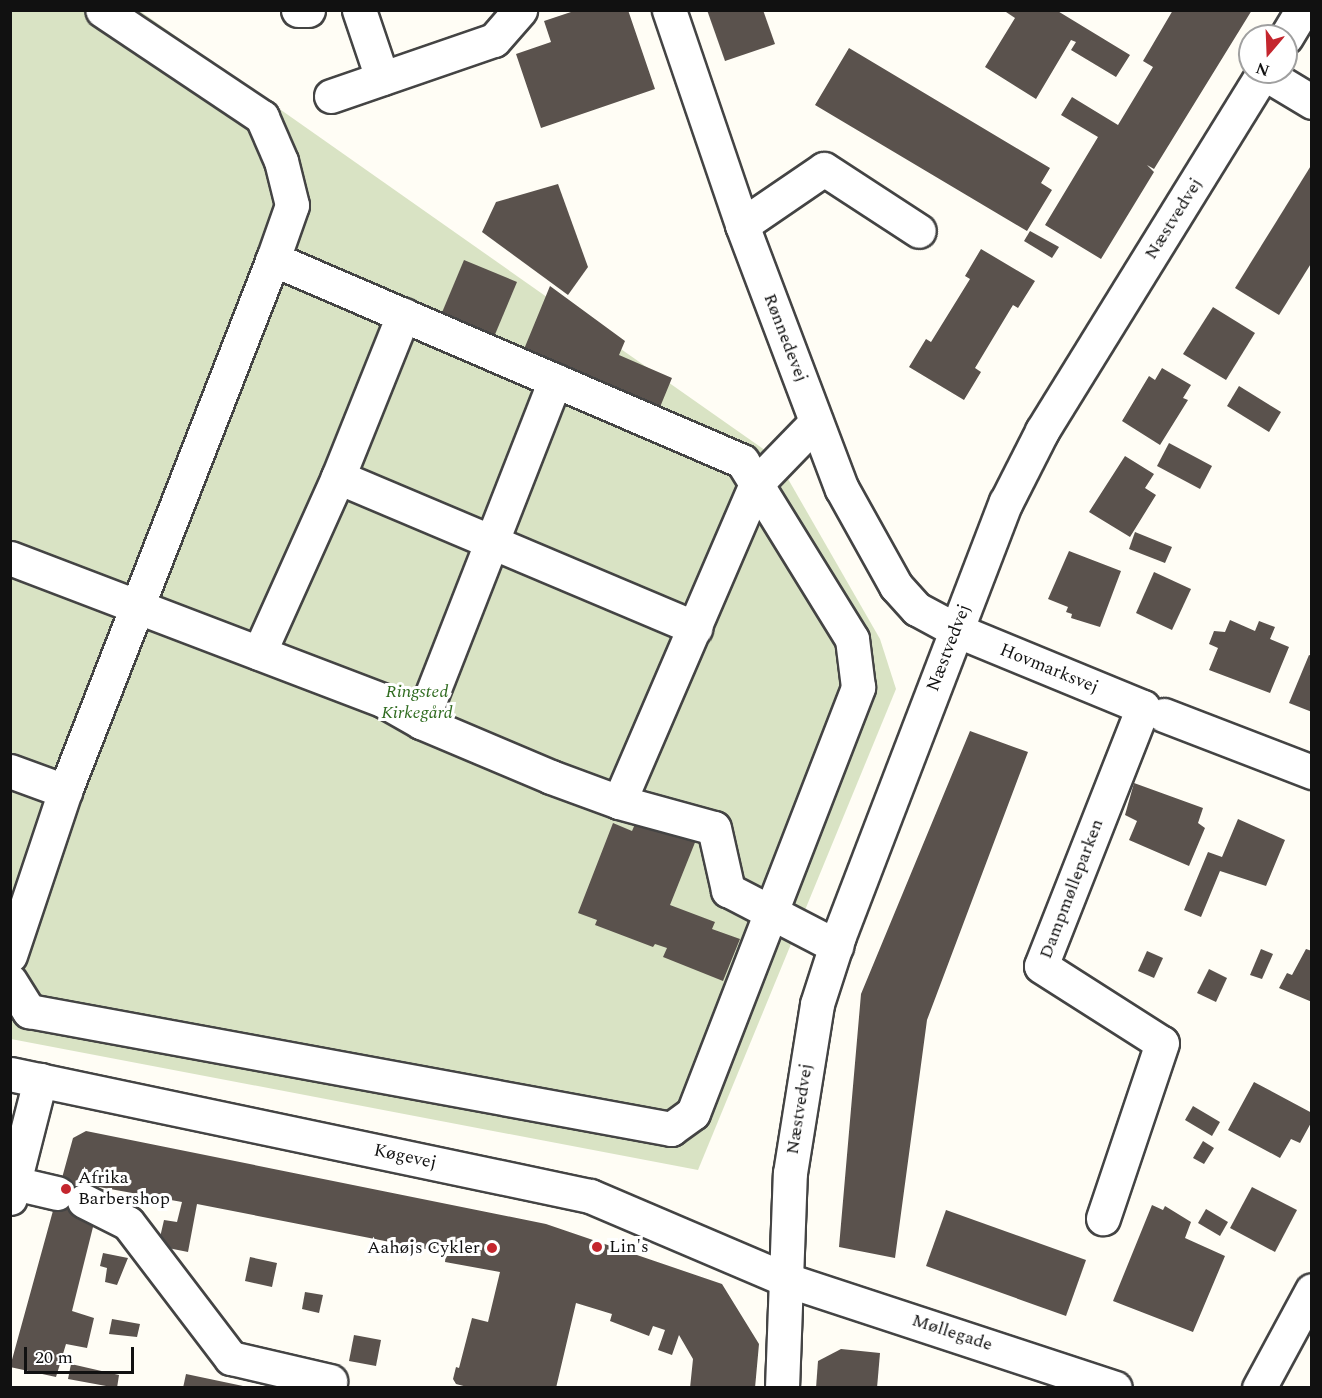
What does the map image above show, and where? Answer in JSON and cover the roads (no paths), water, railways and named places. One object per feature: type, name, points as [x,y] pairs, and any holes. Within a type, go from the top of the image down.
[{"type":"street","points":[[10,955],[65,791],[292,205],[281,161],[262,117],[102,10]]},
{"type":"street","points":[[298,10],[308,10]]},
{"type":"street","points":[[359,10],[382,78]]},
{"type":"street","points":[[331,96],[494,40],[520,10]]},
{"type":"street","name":"Rønnedevej","points":[[669,10],[742,225],[842,489],[896,586],[917,609],[956,630]]},
{"type":"street","points":[[1293,24],[1302,10]]},
{"type":"street","name":"Næstvedvej","points":[[782,1388],[788,1280],[790,1173],[817,1004],[836,946],[1006,502],[1042,431],[1257,84]]},
{"type":"street","points":[[1283,84],[1311,102]]},
{"type":"street","points":[[742,225],[824,169],[919,231]]},
{"type":"street","points":[[10,981],[29,1011],[671,1129],[693,1113],[769,911],[858,687],[852,639],[742,461],[273,259]]},
{"type":"street","points":[[259,653],[338,477],[403,315]]},
{"type":"street","points":[[421,722],[555,380]]},
{"type":"street","points":[[619,802],[756,484],[816,422]]},
{"type":"street","points":[[338,477],[695,628]]},
{"type":"street","points":[[10,558],[384,701],[421,722],[619,802],[714,828],[729,890],[836,946]]},
{"type":"street","name":"Hovmarksvej","points":[[956,630],[1311,772]]},
{"type":"street","name":"Dampmølleparken","points":[[1103,1218],[1162,1043],[1041,966],[1154,711]]},
{"type":"street","points":[[10,771],[65,791]]},
{"type":"street","points":[[25,1077],[12,1191],[70,1197],[128,1223],[231,1358],[330,1381]]},
{"type":"street","name":"Køgevej","points":[[25,1077],[590,1196],[788,1280]]},
{"type":"street","name":"Møllegade","points":[[788,1280],[1115,1388]]},
{"type":"street","points":[[1259,1388],[1311,1290]]},
{"type":"place","name":"Afrika Barbershop","points":[[66,1189]]},
{"type":"place","name":"Lin's","points":[[597,1247]]},
{"type":"place","name":"Aahøjs Cykler","points":[[492,1248]]},
{"type":"park label","name":"Ringsted Kirkegård","points":[[417,703]]}]
